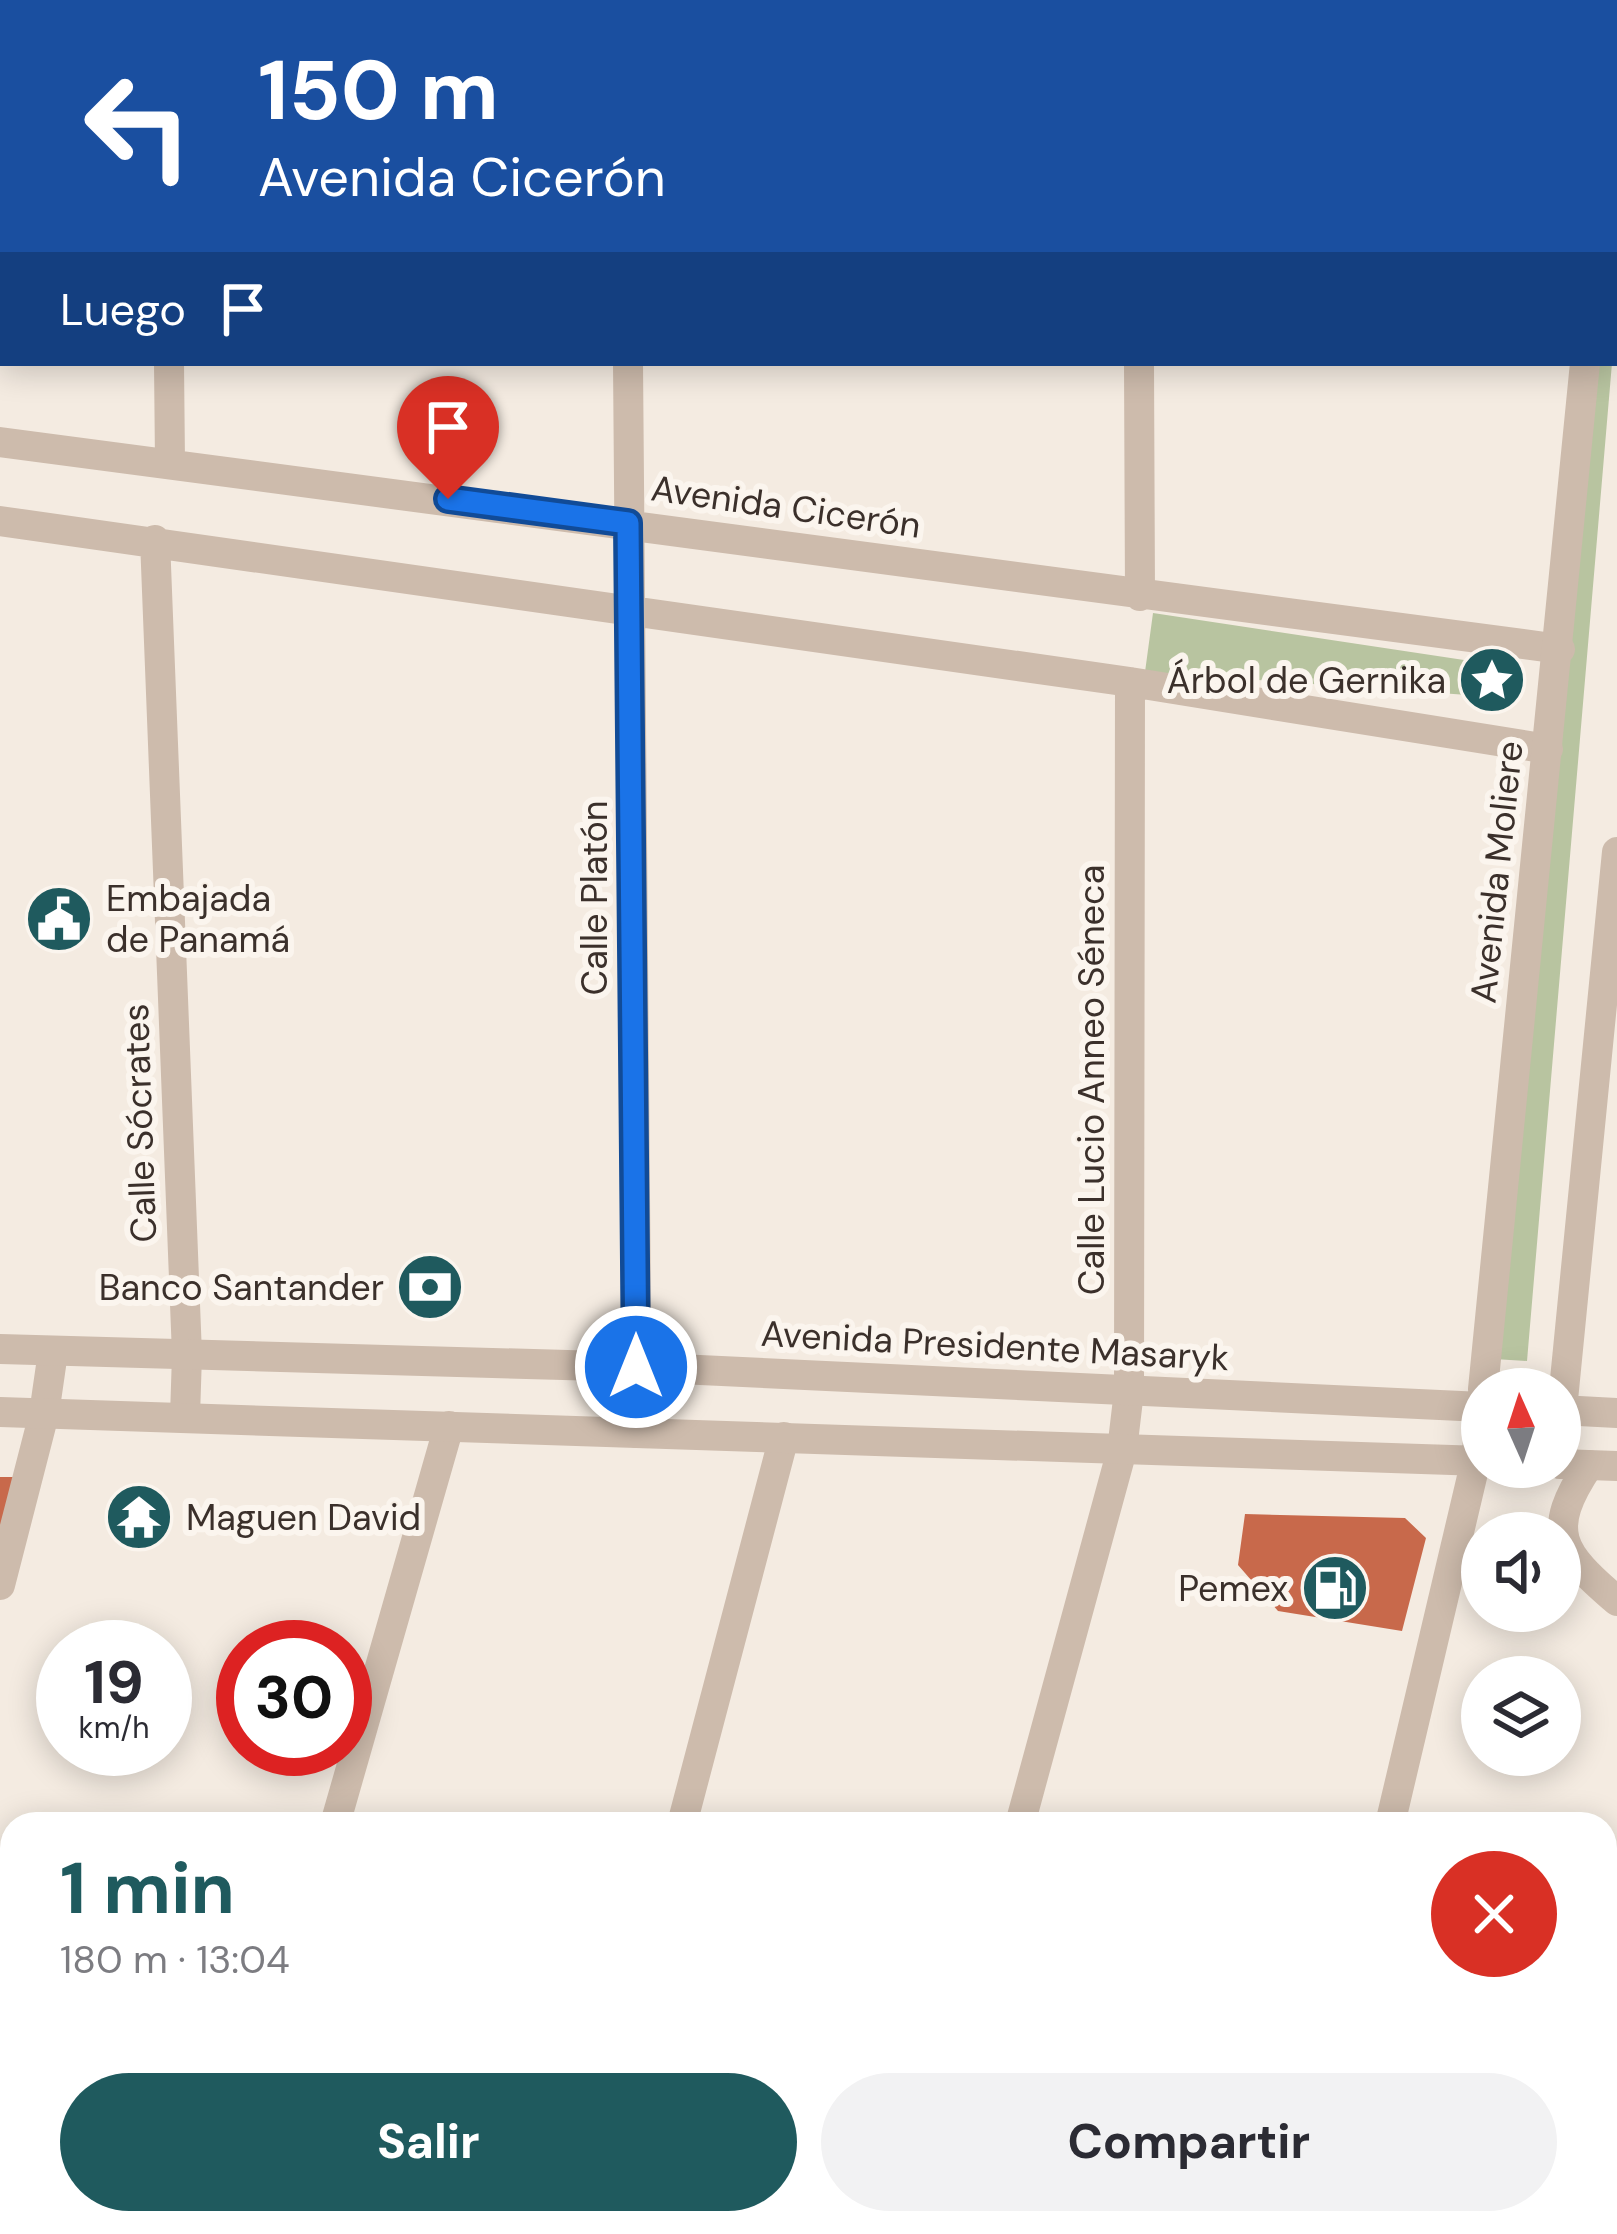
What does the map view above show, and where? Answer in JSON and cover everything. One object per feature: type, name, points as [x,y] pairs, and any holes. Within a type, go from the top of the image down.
[{"type":"street","points":[[169,366],[170,463]]},
{"type":"street","name":"Calle Platón","points":[[628,366],[637,1432]]},
{"type":"street","points":[[1139,366],[1140,596]]},
{"type":"street","name":"Avenida Moliere","points":[[1486,1368],[1585,366]]},
{"type":"street","name":"Avenida Cicerón","points":[[0,442],[1560,649]]},
{"type":"street","points":[[0,521],[1130,682],[1548,748]]},
{"type":"street","name":"Calle Sócrates","points":[[155,540],[188,1355],[185,1416]]},
{"type":"street","name":"Calle Lucio Anneo Séneca","points":[[1024,1812],[1122,1450],[1129,1390],[1130,682]]},
{"type":"street","points":[[1565,1368],[1617,853]]},
{"type":"street","name":"Avenida Presidente Masaryk","points":[[0,1348],[636,1367],[1461,1405]]},
{"type":"street","points":[[0,1585],[44,1414],[53,1352]]},
{"type":"street","points":[[1581,1411],[1617,1413]]},
{"type":"street","points":[[0,1412],[1461,1460]]},
{"type":"street","points":[[338,1812],[449,1426]]},
{"type":"street","points":[[685,1812],[784,1437]]},
{"type":"street","points":[[1589,1465],[1560,1518],[1564,1546],[1579,1568],[1617,1601]]},
{"type":"street","points":[[1393,1812],[1472,1488]]},
{"type":"green space","points":[[1580,366],[1612,366],[1527,1361],[1494,1359]]},
{"type":"green space","points":[[1153,613],[1517,668],[1510,698],[1145,672]]},
{"type":"building","points":[[0,1477],[15,1477],[0,1552]]},
{"type":"building","name":"Pemex","points":[[1245,1514],[1405,1518],[1426,1538],[1402,1631],[1278,1611],[1238,1565]]},
{"type":"place","name":"Árbol de Gernika","points":[[1492,680]]},
{"type":"place","name":"Embajada de Panamá","points":[[59,919]]},
{"type":"place","name":"Banco Santander","points":[[430,1287]]},
{"type":"place","name":"Maguen David","points":[[139,1517]]},
{"type":"place","name":"Pemex","points":[[1335,1588]]},
{"type":"route","points":[[448,499],[628,523],[636,1367]]}]
